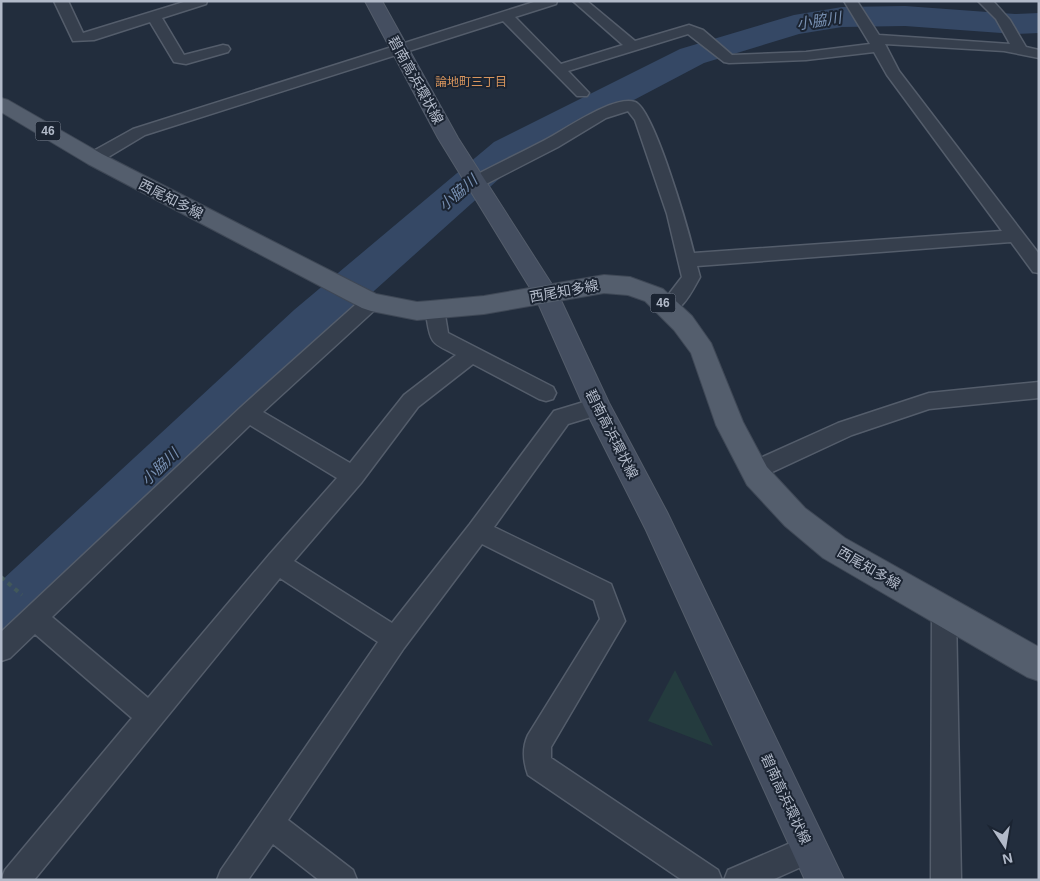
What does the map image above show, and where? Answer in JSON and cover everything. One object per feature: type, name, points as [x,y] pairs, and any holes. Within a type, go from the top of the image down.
[{"type":"main road","name":"碧南高浜環状線","points":[[373,1],[448,138],[546,294],[597,407],[658,521],[825,880]]},
{"type":"main road","name":"西尾知多線","points":[[1,104],[94,158],[371,302],[417,311],[484,305],[604,284],[630,286],[654,295],[683,323],[702,350],[730,425],[755,471],[795,517],[834,548],[1039,665]]},
{"type":"street","points":[[61,1],[78,38],[89,37],[201,1]]},
{"type":"street","points":[[94,158],[139,132],[551,1]]},
{"type":"street","points":[[579,1],[633,46]]},
{"type":"street","points":[[850,1],[877,43],[892,72],[1039,267]]},
{"type":"street","points":[[989,2],[1004,18],[1020,50]]},
{"type":"street","points":[[154,16],[179,59],[186,60],[223,49]]},
{"type":"street","points":[[506,16],[582,93]]},
{"type":"street","points":[[559,69],[690,29],[698,33],[729,59],[806,56],[877,43],[1004,46],[1039,54]]},
{"type":"street","points":[[476,182],[552,143],[604,113],[622,106],[632,106],[642,119],[676,214],[691,277],[683,291],[668,307]]},
{"type":"street","points":[[687,260],[1039,240]]},
{"type":"street","points":[[1,649],[248,413],[371,302]]},
{"type":"street","points":[[435,309],[439,337],[546,393]]},
{"type":"street","points":[[16,880],[277,563],[353,476],[411,401],[472,354]]},
{"type":"street","points":[[755,471],[845,430],[929,401],[1039,390]]},
{"type":"street","points":[[231,880],[395,639],[478,531],[561,417],[597,407]]},
{"type":"street","points":[[248,413],[353,476]]},
{"type":"street","points":[[478,531],[603,592],[613,621],[537,744],[538,765],[708,880]]},
{"type":"street","points":[[277,563],[395,639]]},
{"type":"street","points":[[944,612],[946,880]]},
{"type":"street","points":[[35,618],[150,717]]},
{"type":"street","points":[[269,823],[343,880]]},
{"type":"street","points":[[738,880],[810,849]]},
{"type":"green space","points":[[675,670],[713,746],[648,721]]},
{"type":"waterway","name":"小脇川","points":[[1,620],[310,322],[507,151],[692,56],[794,25],[842,17],[905,16],[1015,24],[1039,23]]},
{"type":"district","name":"論地町三丁目","points":[[471,82]]}]
